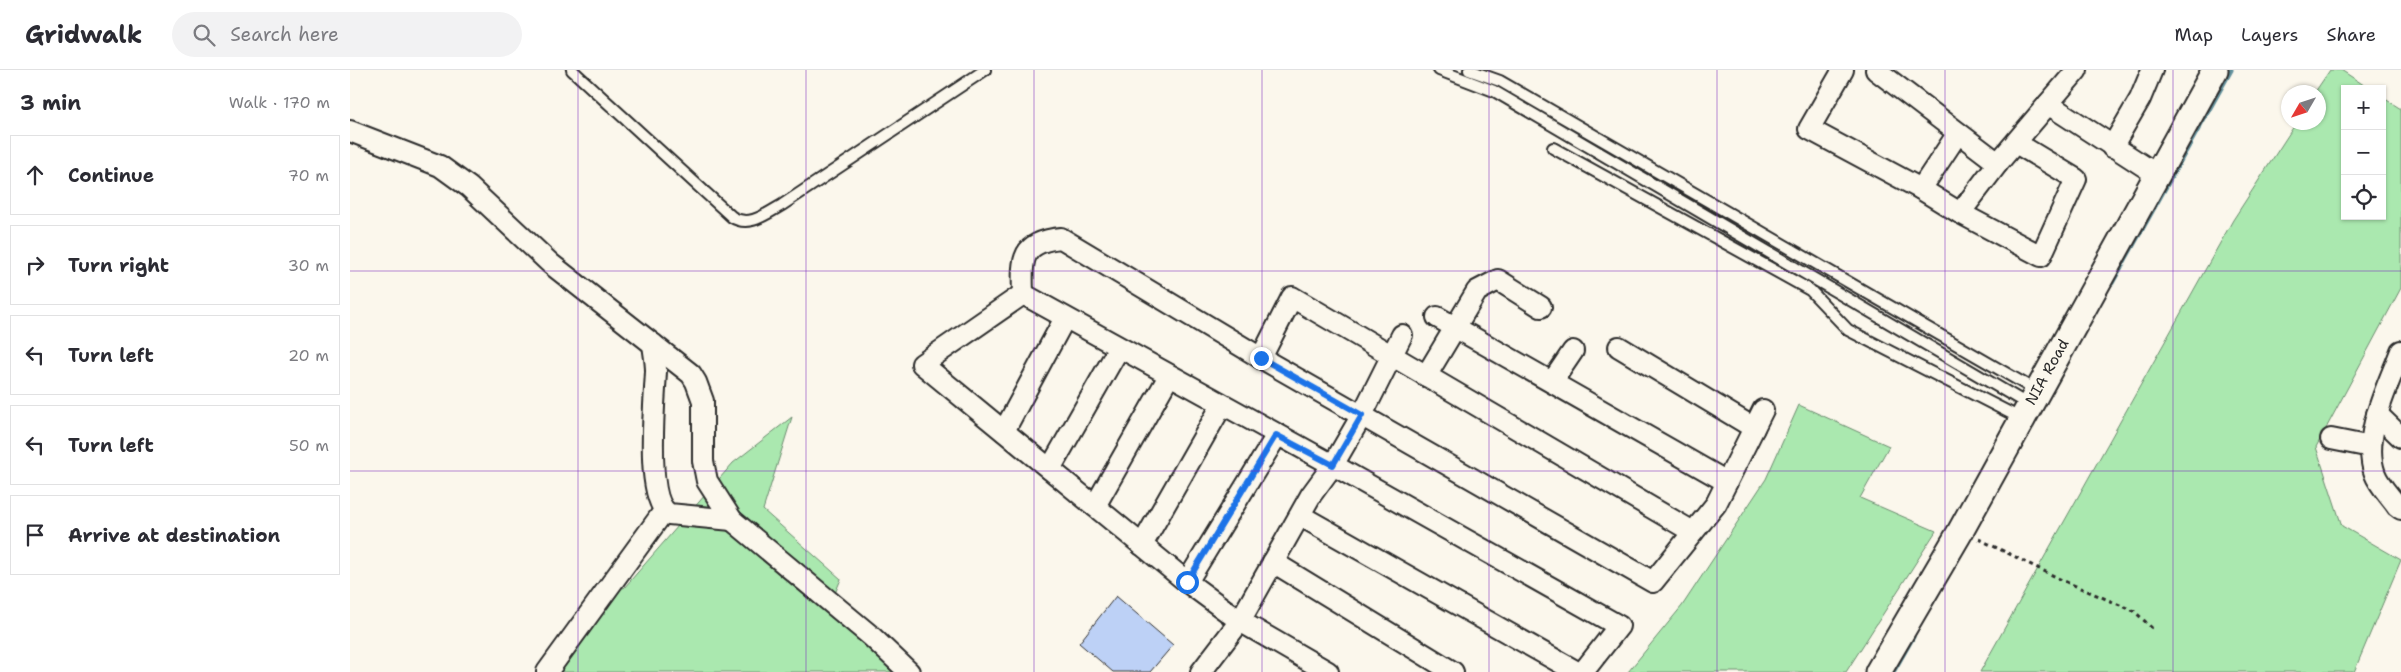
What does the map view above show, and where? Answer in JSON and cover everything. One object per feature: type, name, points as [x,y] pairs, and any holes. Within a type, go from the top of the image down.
[{"type":"street","points":[[1843,70],[1809,129],[2041,256],[2076,179],[2016,142]]},
{"type":"street","points":[[1876,70],[1998,163]]},
{"type":"street","points":[[1960,213],[1998,163],[2077,70]]},
{"type":"street","points":[[2112,147],[2140,99],[2152,70]]},
{"type":"street","name":"NIA Road","points":[[1878,672],[1960,532],[2215,70]]},
{"type":"street","points":[[2048,104],[2156,174]]},
{"type":"street","points":[[350,131],[440,166],[469,187],[551,264],[680,364],[696,382],[703,401],[703,461],[707,481],[732,520],[871,636],[909,672]]},
{"type":"street","points":[[1921,189],[1958,133]]},
{"type":"street","points":[[1023,294],[1022,263],[1027,252],[1046,239],[1061,238],[1261,358],[1653,582],[1716,504],[1763,410]]},
{"type":"street","points":[[1426,376],[1477,291],[1498,280],[1541,307]]},
{"type":"street","points":[[1023,294],[1619,626],[1583,672]]},
{"type":"street","points":[[1023,294],[922,364],[1187,582],[1240,620],[1328,672]]},
{"type":"street","points":[[1261,358],[1292,297],[1693,532]]},
{"type":"street","points":[[1437,317],[1727,482]]},
{"type":"street","points":[[1004,431],[1065,318]]},
{"type":"street","points":[[1201,672],[1240,620],[1301,516],[1311,495],[1333,465],[1362,415],[1402,334]]},
{"type":"street","points":[[653,344],[656,370],[652,434],[656,494],[664,511],[675,515],[732,520]]},
{"type":"street","points":[[1619,347],[1754,428]]},
{"type":"street","points":[[1050,469],[1119,348]]},
{"type":"street","points":[[1552,382],[1573,351]]},
{"type":"street","points":[[2401,351],[2377,414],[2371,447],[2375,474],[2401,509]]},
{"type":"street","points":[[1095,506],[1169,376]]},
{"type":"street","points":[[1142,545],[1222,405]]},
{"type":"street","points":[[2377,414],[2401,437]]},
{"type":"street","points":[[1187,582],[1276,435]]},
{"type":"street","points":[[2331,439],[2371,447]]},
{"type":"street","points":[[546,672],[664,511]]},
{"type":"street","points":[[1301,516],[1577,672]]},
{"type":"street","points":[[1273,562],[1453,672]]},
{"type":"lane","points":[[572,70],[732,217],[745,222],[759,218],[782,205],[985,70]]},
{"type":"lane","points":[[1439,70],[1494,91],[2029,405]]},
{"type":"lane","points":[[1470,70],[1500,81],[1866,292],[2029,405]]},
{"type":"lane","points":[[1553,148],[1810,290],[1848,330],[2029,405]]},
{"type":"lane","points":[[1664,192],[1672,180]]},
{"type":"lane","points":[[1858,305],[1866,292]]},
{"type":"path","points":[[1987,544],[2064,581],[2134,611],[2153,629]]},
{"type":"green space","points":[[2330,70],[2341,70],[2364,85],[2341,85],[2341,220],[2386,220],[2386,100],[2401,109],[2401,288],[2316,447],[2342,526],[2401,560],[2354,672],[1980,672],[2233,220],[2291,130],[2326,130],[2326,85],[2320,85]]},
{"type":"green space","points":[[1799,405],[1889,446],[1860,498],[1936,531],[1846,672],[1628,672],[1682,606],[1766,479]]},
{"type":"green space","points":[[792,417],[763,510],[841,579],[829,608],[892,672],[537,672],[604,579],[624,588],[733,463]]},
{"type":"building","points":[[1116,596],[1173,645],[1150,672],[1113,672],[1079,643]]},
{"type":"waterway","points":[[2112,283],[2231,70]]},
{"type":"waterway","points":[[1893,672],[1913,637]]},
{"type":"route","points":[[1187,582],[1276,435],[1333,465],[1362,415],[1261,358]]}]
